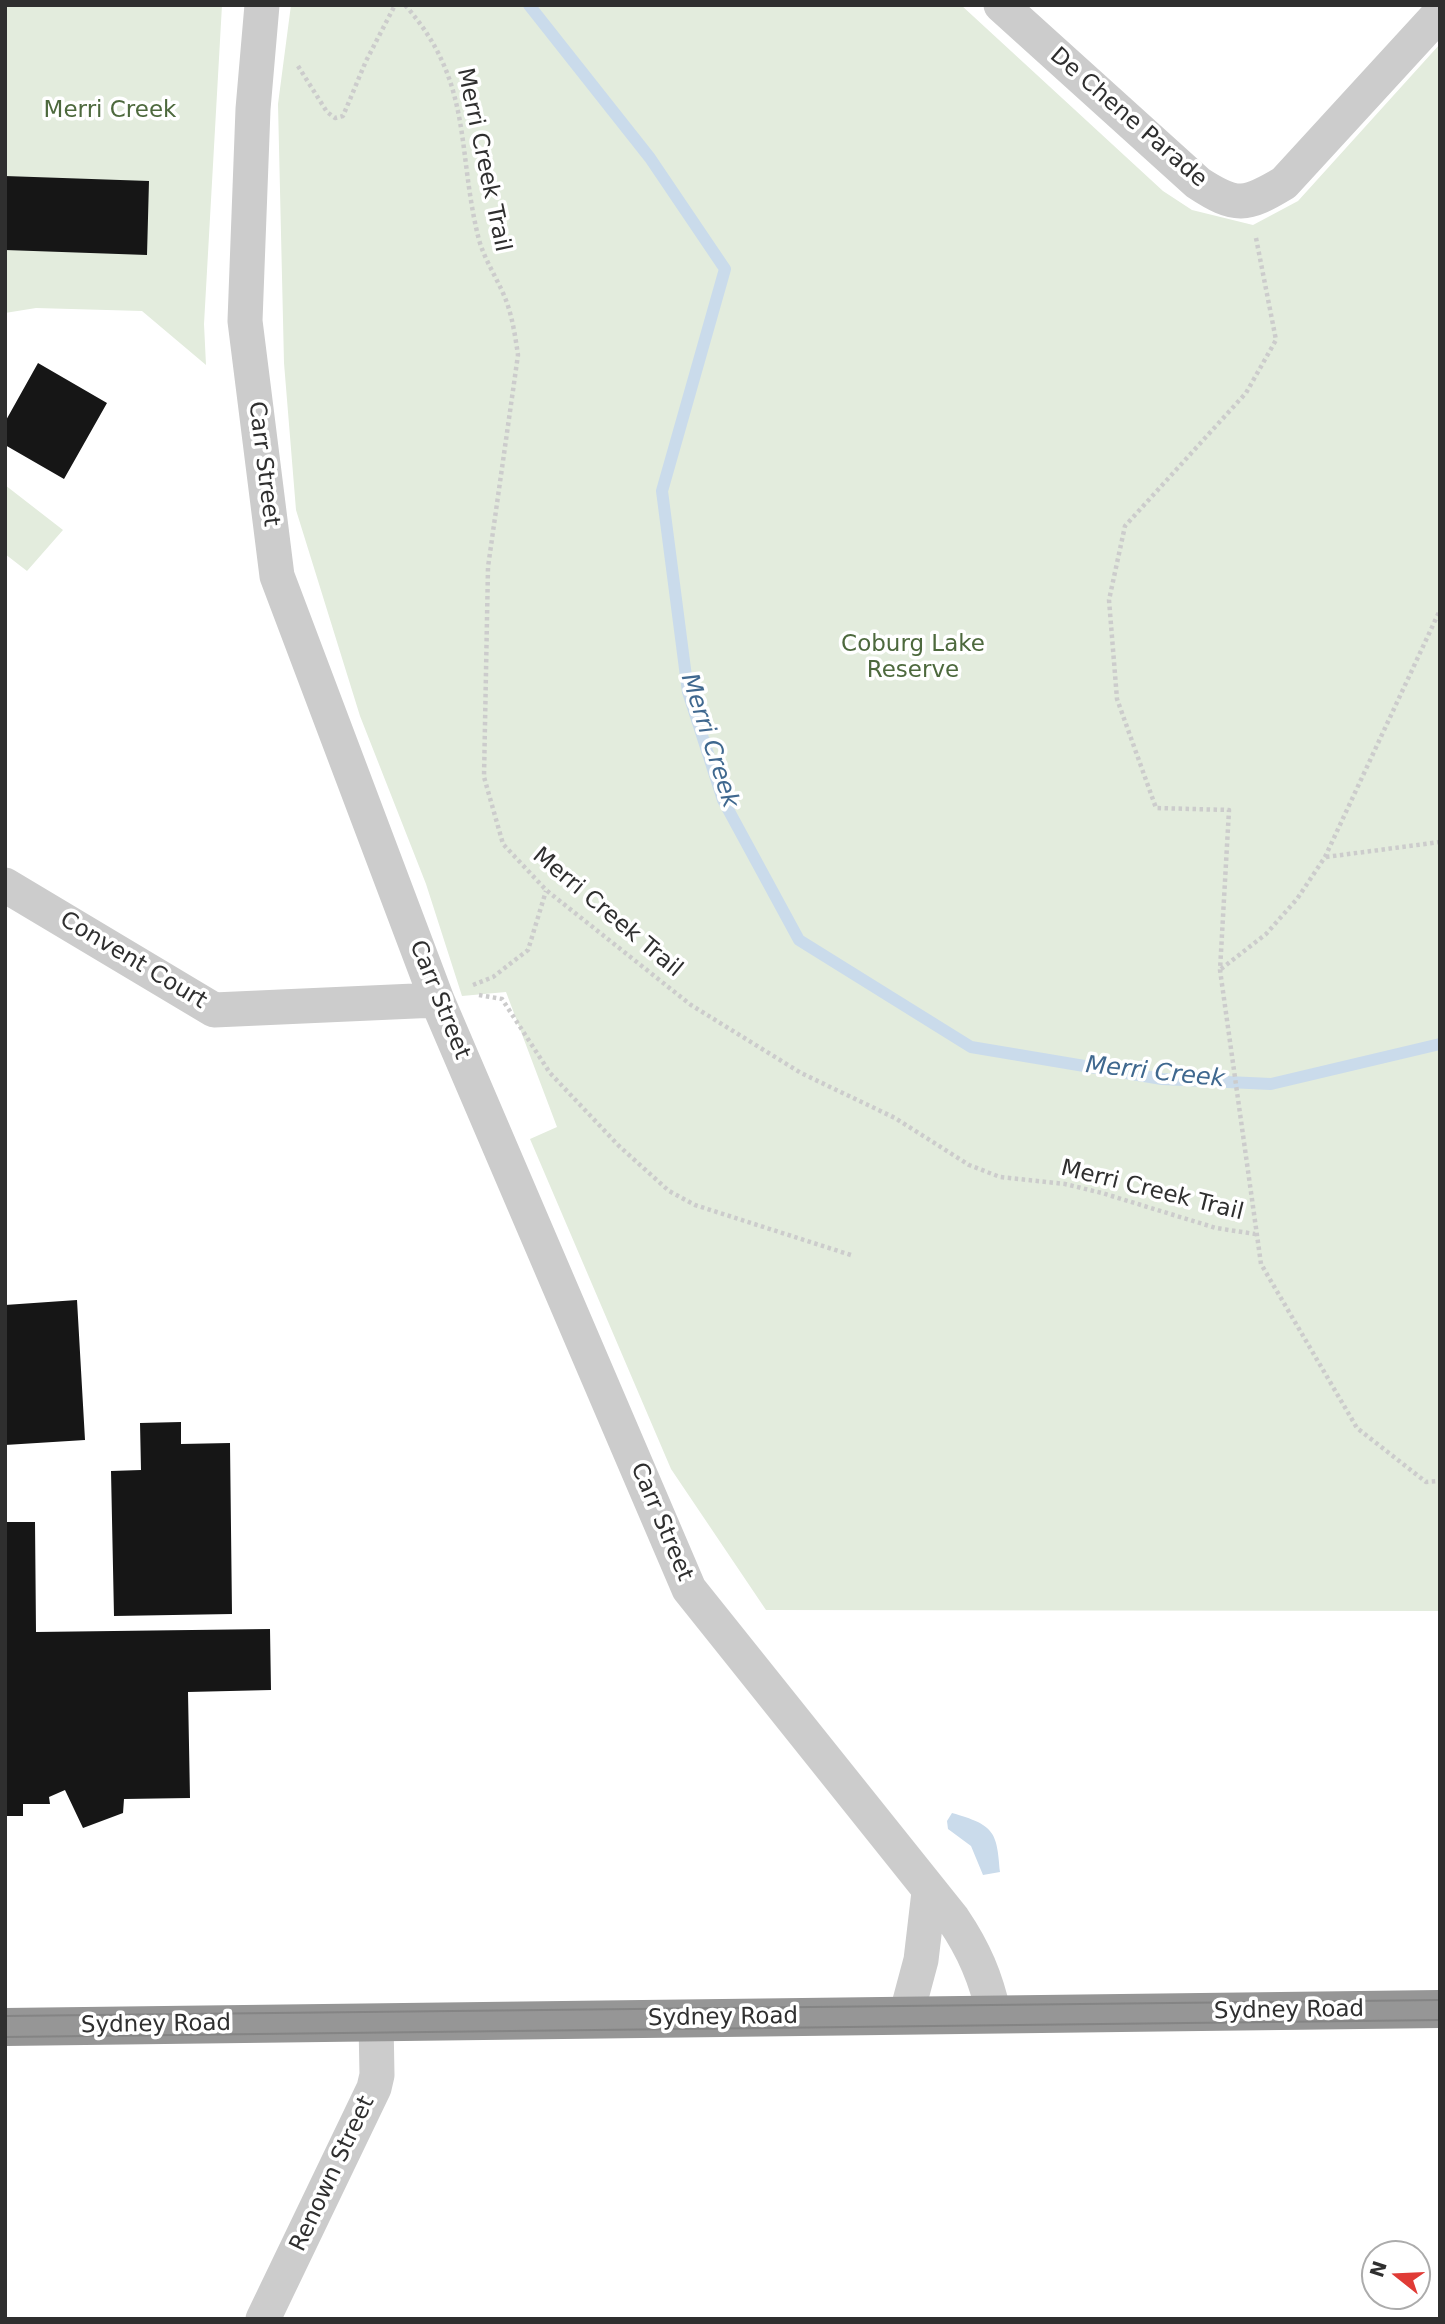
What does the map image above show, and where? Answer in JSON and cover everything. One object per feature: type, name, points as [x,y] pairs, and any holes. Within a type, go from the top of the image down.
[{"type":"highway","name":"Sydney Road","points":[[5,2027],[1440,2009]]},
{"type":"street","name":"De Chene Parade","points":[[1001,5],[1198,183],[1220,198],[1254,202]]},
{"type":"street","points":[[1254,202],[1284,183],[1440,13]]},
{"type":"street","name":"Carr Street","points":[[260,19],[245,321],[277,576],[689,1589],[972,1947],[983,1970],[994,2015]]},
{"type":"street","name":"Convent Court","points":[[5,885],[214,1010],[447,996]]},
{"type":"street","points":[[905,2016],[921,1960],[929,1892]]},
{"type":"street","name":"Renown Street","points":[[263,2319],[374,2088],[377,2075],[376,2022]]},
{"type":"path","points":[[260,19],[300,68],[327,112],[335,118],[343,116],[394,5]]},
{"type":"path","name":"Merri Creek Trail","points":[[405,5],[422,24],[449,71],[462,126],[479,239],[489,268],[504,295],[514,328],[518,355],[488,567],[484,777],[503,844],[546,890],[691,1005],[801,1073],[895,1118],[969,1165],[1000,1177],[1065,1184],[1216,1228],[1255,1234]]},
{"type":"path","name":"Merri Creek Trail","points":[[1254,202],[1253,225],[1276,340],[1246,393],[1125,526],[1110,600],[1118,699],[1156,808],[1229,810],[1220,970],[1261,1264],[1357,1427],[1426,1482],[1440,1481]]},
{"type":"path","points":[[1220,970],[1266,933],[1297,899],[1325,857],[1440,610]]},
{"type":"path","points":[[1325,857],[1440,842]]},
{"type":"path","points":[[447,996],[493,977],[528,950],[546,890]]},
{"type":"path","points":[[447,996],[502,999],[550,1073],[619,1146],[669,1191],[695,1205],[854,1256]]},
{"type":"green space","name":"Merri Creek","points":[[5,5],[222,5],[204,324],[206,365],[142,311],[36,308],[5,313]]},
{"type":"green space","name":"Coburg Lake Reserve","points":[[291,5],[961,5],[1163,191],[1192,210],[1253,225],[1298,201],[1440,44],[1440,1611],[766,1610],[671,1469],[530,1139],[557,1127],[506,992],[462,996],[426,884],[360,716],[296,510],[284,363],[278,104]]},
{"type":"green space","points":[[5,485],[63,530],[27,571],[5,554]]},
{"type":"water","points":[[952,1813],[977,1822],[991,1832],[995,1838],[1000,1872],[983,1875],[971,1846],[948,1829],[947,1821]]},
{"type":"building","points":[[5,176],[149,181],[147,255],[5,250]]},
{"type":"building","points":[[38,363],[107,403],[64,479],[5,445],[5,422]]},
{"type":"building","points":[[77,1300],[85,1440],[5,1445],[5,1305]]},
{"type":"building","points":[[181,1422],[181,1444],[230,1443],[232,1614],[114,1616],[111,1471],[141,1470],[140,1423]]},
{"type":"building","points":[[5,1522],[35,1522],[36,1632],[270,1629],[271,1690],[188,1692],[190,1798],[124,1799],[123,1813],[83,1828],[65,1790],[49,1797],[50,1804],[23,1804],[23,1816],[5,1816]]},
{"type":"waterway","name":"Merri Creek","points":[[529,5],[650,158],[725,269],[662,491],[688,692],[723,800],[799,940],[971,1047],[1162,1079],[1271,1084],[1440,1044]]},
{"type":"tram line","points":[[5,2016],[1440,2000]]},
{"type":"tram line","points":[[5,2037],[1440,2020]]}]
